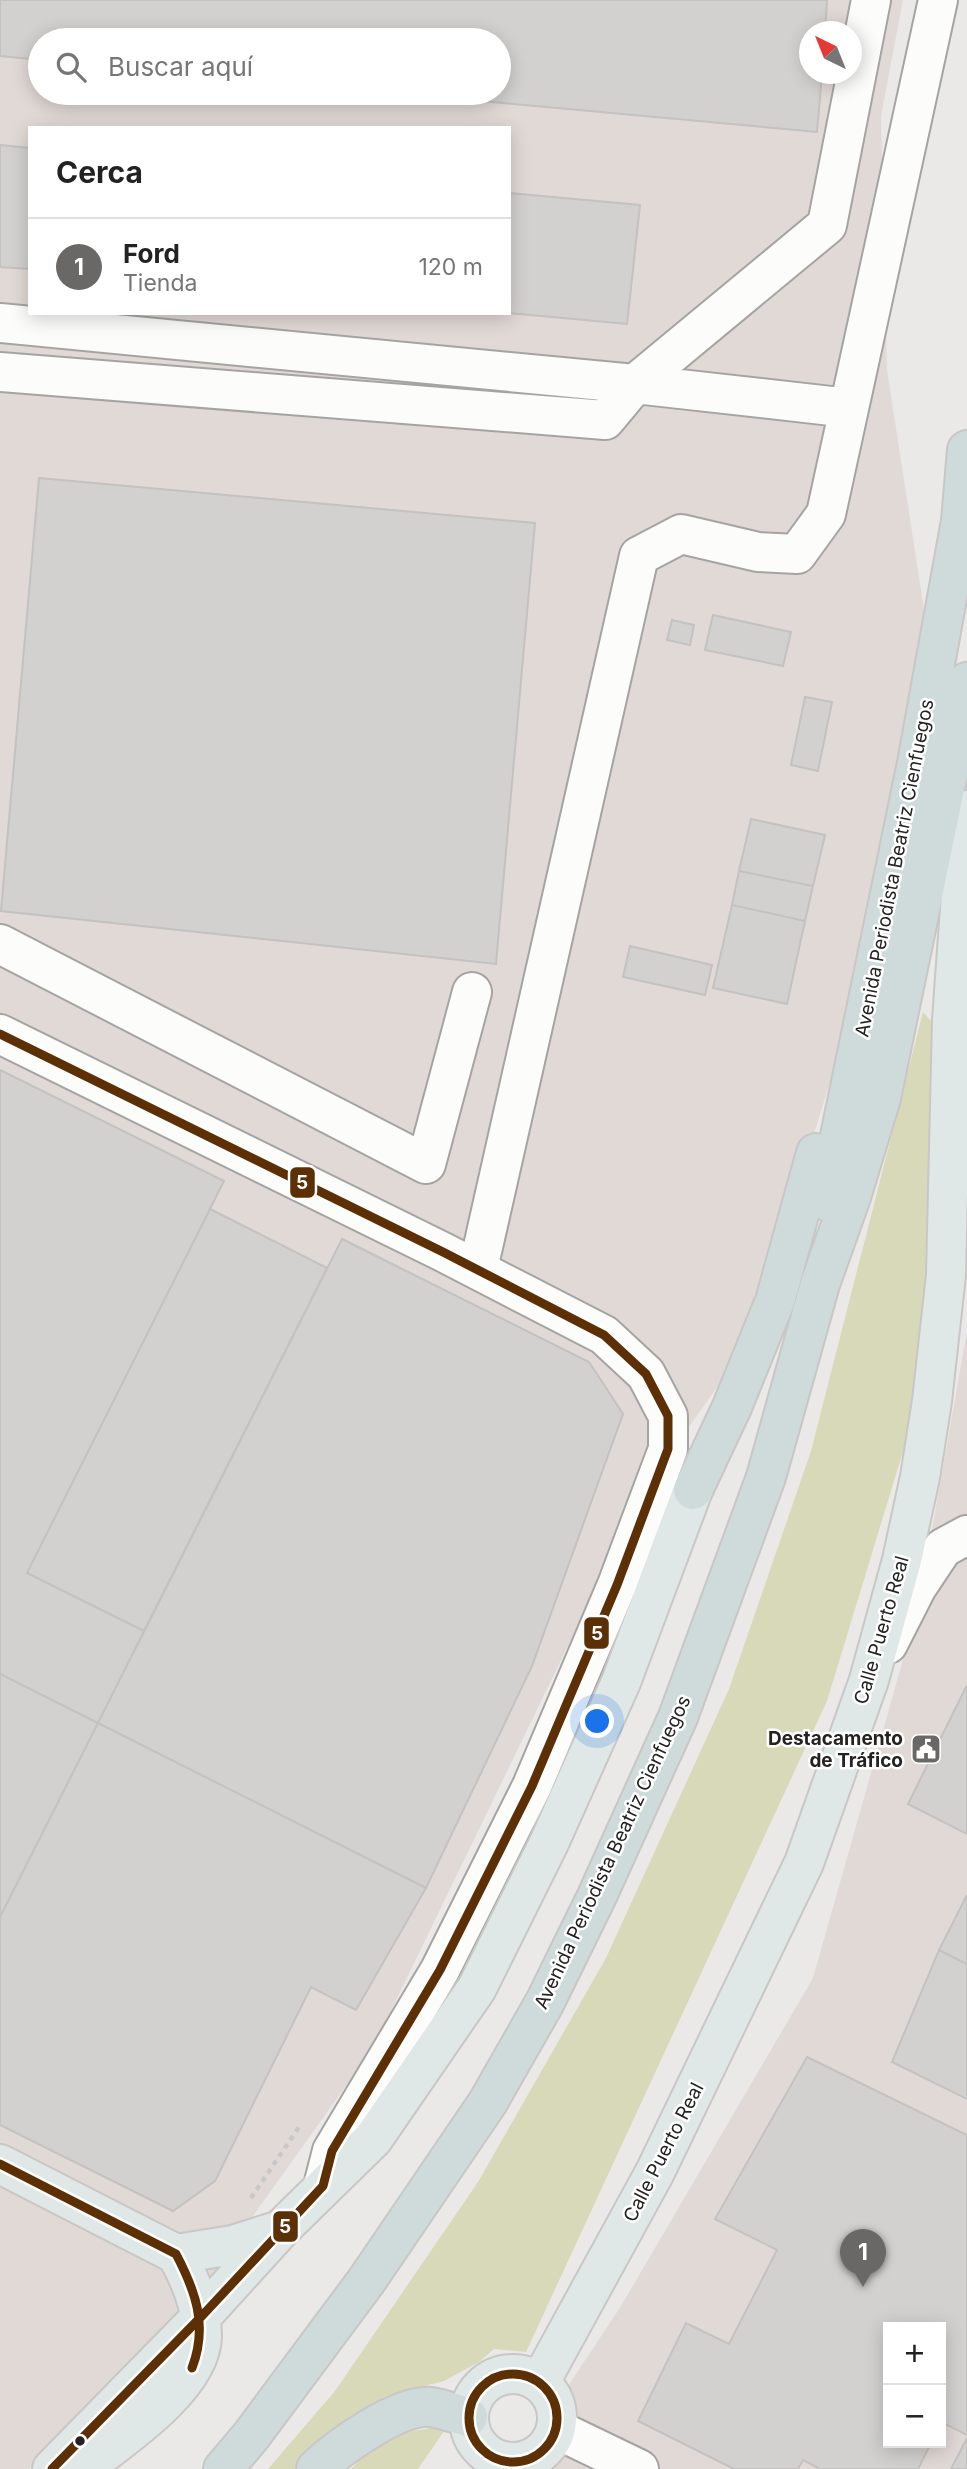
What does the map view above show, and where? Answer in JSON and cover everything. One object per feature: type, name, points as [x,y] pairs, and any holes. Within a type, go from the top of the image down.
[{"type":"highway","name":"Avenida Periodista Beatriz Cienfuegos","points":[[820,1284],[832,1175],[917,763],[961,521],[967,450]]},
{"type":"highway","name":"Avenida Periodista Beatriz Cienfuegos","points":[[223,2469],[251,2436],[367,2280],[488,2102],[545,2002],[597,1896],[678,1717],[766,1478],[820,1284],[851,1197],[881,1098],[967,682]]},
{"type":"highway","points":[[693,1490],[732,1407],[775,1301],[823,1131],[883,843],[917,763]]},
{"type":"highway","points":[[316,2469],[370,2429],[405,2412],[429,2407],[468,2417]]},
{"type":"main road","name":"Calle Puerto Real","points":[[540,2382],[655,2172],[804,1863],[869,1680],[902,1560],[920,1477],[946,1275],[959,1061],[967,810]]},
{"type":"main road","points":[[52,2469],[200,2318],[280,2230],[373,2139],[477,1988],[549,1843],[621,1682],[693,1490]]},
{"type":"main road","points":[[0,2164],[176,2254],[187,2273],[198,2303],[203,2337],[194,2365],[172,2395],[142,2424],[82,2469]]},
{"type":"main road","points":[[176,2254],[233,2245],[280,2230]]},
{"type":"main road","points":[[514,2373],[528,2375],[540,2382],[549,2391],[558,2416],[550,2442],[530,2459],[487,2463],[469,2429],[468,2417],[477,2391],[500,2375],[514,2373]]},
{"type":"street","points":[[0,372],[605,421],[635,384],[827,225],[871,0]]},
{"type":"street","points":[[478,1269],[639,556],[681,534],[758,552],[797,554],[826,514],[938,0]]},
{"type":"street","points":[[0,323],[635,384],[849,408]]},
{"type":"street","points":[[0,944],[426,1164],[472,992]]},
{"type":"street","points":[[0,1034],[478,1269],[604,1335],[646,1374],[668,1416],[668,1449],[617,1585],[532,1786],[440,1970],[332,2151],[323,2186]]},
{"type":"street","points":[[869,1680],[924,1577],[943,1548],[967,1535]]},
{"type":"street","points":[[556,2429],[639,2469]]},
{"type":"path","points":[[251,2200],[302,2122]]},
{"type":"shaded area","points":[[0,0],[903,0],[881,116],[887,370],[925,616],[839,1053],[750,1341],[642,1493],[373,2048],[233,2244],[203,2298],[29,2469],[0,2469]]},
{"type":"shaded area","points":[[967,1331],[967,2469],[513,2469],[621,2306],[813,1978],[919,1603]]},
{"type":"green space","points":[[923,1012],[932,1022],[933,1271],[908,1435],[827,1701],[526,2352],[494,2349],[479,2362],[444,2381],[386,2396],[344,2426],[296,2469],[268,2469],[335,2391],[478,2182],[606,1958],[729,1689],[811,1451]]},
{"type":"green space","points":[[447,2427],[418,2469],[351,2469],[373,2449],[394,2437],[418,2430]]},
{"type":"building","points":[[0,0],[827,0],[826,21],[799,21],[799,84],[821,84],[817,132],[511,104],[511,28],[28,28],[28,59],[0,56]]},
{"type":"building","points":[[0,145],[28,148],[28,269],[0,267]]},
{"type":"building","points":[[511,193],[640,205],[627,324],[511,313]]},
{"type":"building","points":[[39,478],[535,523],[496,964],[1,911]]},
{"type":"building","points":[[713,615],[791,632],[783,666],[705,650]]},
{"type":"building","points":[[672,620],[694,625],[690,645],[667,640]]},
{"type":"building","points":[[805,697],[832,702],[818,771],[791,765]]},
{"type":"building","points":[[751,819],[825,835],[813,886],[739,871]]},
{"type":"building","points":[[739,871],[813,886],[805,921],[732,905]]},
{"type":"building","points":[[732,905],[805,921],[787,1004],[713,988]]},
{"type":"building","points":[[630,946],[712,965],[705,995],[623,977]]},
{"type":"building","points":[[0,1070],[224,1181],[27,1573],[144,1631],[98,1723],[0,1674]]},
{"type":"building","points":[[210,1209],[327,1268],[144,1631],[27,1573]]},
{"type":"building","points":[[342,1239],[589,1362],[623,1414],[532,1666],[426,1888],[98,1723]]},
{"type":"building","points":[[0,1674],[98,1723],[0,1917]]},
{"type":"building","points":[[967,1687],[967,1834],[908,1804]]},
{"type":"building","points":[[98,1723],[426,1888],[356,2010],[311,1987],[215,2181],[173,2211],[0,2125],[0,1917]]},
{"type":"building","points":[[967,1895],[967,1964],[939,1950]]},
{"type":"building","points":[[939,1950],[967,1964],[967,2099],[892,2062]]},
{"type":"building","points":[[807,2057],[967,2135],[967,2435],[946,2424],[946,2322],[883,2322],[883,2448],[928,2448],[918,2469],[820,2469],[803,2460],[798,2469],[734,2469],[638,2421],[686,2323],[729,2344],[777,2250],[715,2219]]},
{"type":"building","points":[[967,2438],[967,2469],[951,2469]]},
{"type":"transit line","name":"5","points":[[0,1034],[443,1252],[604,1335],[646,1374],[668,1416],[668,1449],[617,1585],[532,1786],[440,1970],[332,2151],[323,2186],[200,2318],[52,2469]]},
{"type":"transit line","name":"5","points":[[0,2164],[176,2254],[194,2296],[199,2323],[197,2353],[192,2368]]},
{"type":"transit line","name":"5","points":[[513,2374],[538,2381],[550,2393],[557,2418],[550,2443],[538,2455],[513,2462],[488,2455],[476,2443],[469,2418],[476,2393],[488,2381],[513,2374]]},
{"type":"place","name":"Destacamento de Tráfico","points":[[926,1749]]},
{"type":"place","name":"Ford","points":[[863,2287]]}]
